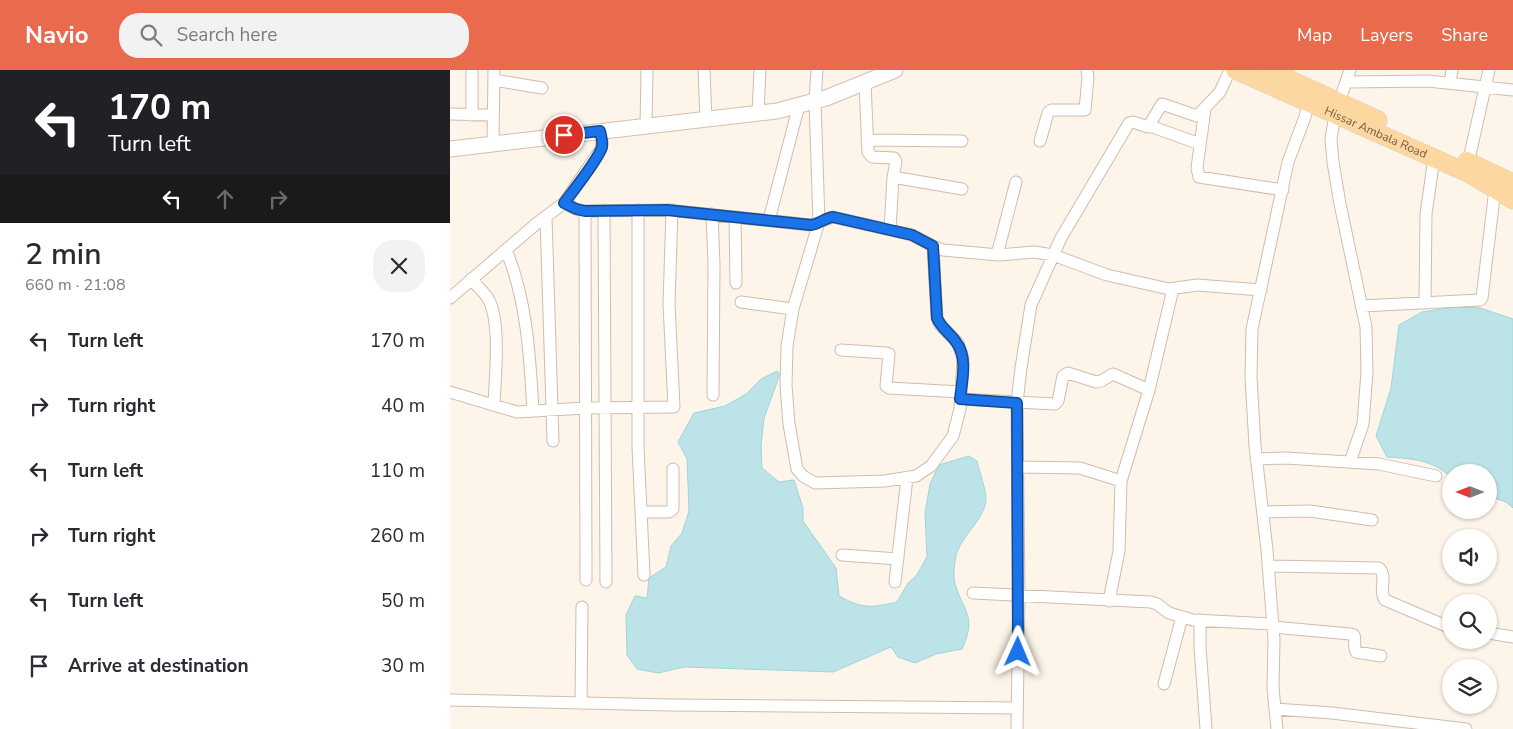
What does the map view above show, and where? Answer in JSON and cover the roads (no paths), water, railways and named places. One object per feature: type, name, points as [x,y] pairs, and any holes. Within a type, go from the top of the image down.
[{"type":"main road","name":"Hissar Ambala Road","points":[[1235,70],[1268,75],[1467,167],[1495,189],[1513,200]]},
{"type":"main road","name":"Hissar Ambala Road","points":[[1338,108],[1434,158],[1513,183]]},
{"type":"street","points":[[472,70],[472,115]]},
{"type":"street","points":[[646,126],[647,70]]},
{"type":"street","points":[[704,70],[706,119]]},
{"type":"street","points":[[758,113],[760,70]]},
{"type":"street","points":[[817,70],[815,101],[819,222],[793,308],[787,346],[786,385],[789,424],[797,470],[815,483],[885,481],[916,476],[932,466],[953,436],[961,396],[964,359],[958,343],[940,324],[937,318],[933,246]]},
{"type":"street","points":[[450,149],[777,111],[815,101],[895,70]]},
{"type":"street","points":[[1040,141],[1048,113],[1051,110],[1085,110],[1088,70]]},
{"type":"street","points":[[1150,126],[1162,104],[1197,116],[1220,92],[1230,70]]},
{"type":"street","points":[[1350,70],[1331,139],[1333,162],[1366,327],[1366,397],[1363,424],[1350,462]]},
{"type":"street","points":[[1450,82],[1452,70]]},
{"type":"street","points":[[1467,167],[1489,70]]},
{"type":"street","points":[[493,144],[494,75],[542,88]]},
{"type":"street","points":[[1347,82],[1428,80],[1513,90]]},
{"type":"street","points":[[865,82],[867,140],[870,156],[896,160],[890,230]]},
{"type":"street","points":[[1277,729],[1273,688],[1273,625],[1263,512],[1256,459],[1251,377],[1252,329],[1288,162],[1305,117],[1310,96]]},
{"type":"street","points":[[769,220],[799,105]]},
{"type":"street","points":[[1206,107],[1197,168],[1199,177],[1283,190]]},
{"type":"street","points":[[450,114],[493,115]]},
{"type":"street","points":[[1017,729],[1019,596],[1017,403],[1031,305],[1053,255],[1129,123],[1133,122],[1146,127],[1150,126],[1200,144]]},
{"type":"street","points":[[450,298],[564,203],[601,149],[600,131]]},
{"type":"street","points":[[867,140],[962,141]]},
{"type":"street","points":[[1425,303],[1426,214],[1434,158]]},
{"type":"street","points":[[893,178],[962,189]]},
{"type":"street","points":[[997,255],[1016,182]]},
{"type":"street","points":[[1361,306],[1477,301],[1482,298],[1495,189]]},
{"type":"street","points":[[564,203],[585,211],[672,210],[811,225],[833,217],[912,235],[933,246],[952,252],[997,255],[1034,252],[1053,255],[1107,275],[1173,289],[1197,285],[1261,290]]},
{"type":"street","points":[[604,210],[606,582]]},
{"type":"street","points":[[638,210],[638,447],[644,575]]},
{"type":"street","points":[[450,392],[517,412],[586,408],[674,407],[669,304],[672,210]]},
{"type":"street","points":[[585,211],[586,580]]},
{"type":"street","points":[[712,214],[714,264],[712,395]]},
{"type":"street","points":[[546,217],[553,441]]},
{"type":"street","points":[[735,217],[736,283]]},
{"type":"street","points":[[506,250],[523,312],[529,355],[533,411]]},
{"type":"street","points":[[471,279],[488,299],[493,313],[496,355],[494,405]]},
{"type":"street","points":[[1109,601],[1119,551],[1121,481],[1149,390],[1173,289]]},
{"type":"street","points":[[741,302],[793,308]]},
{"type":"street","points":[[841,350],[886,352],[889,354],[886,386],[889,388],[1017,403],[1055,404],[1058,401],[1065,374],[1096,382],[1113,374],[1149,390]]},
{"type":"street","points":[[1256,459],[1286,458],[1379,464],[1436,476]]},
{"type":"street","points":[[1018,467],[1080,468],[1121,481]]},
{"type":"street","points":[[642,512],[669,512],[673,509],[673,469]]},
{"type":"street","points":[[895,582],[907,478]]},
{"type":"street","points":[[1263,512],[1310,511],[1372,520]]},
{"type":"street","points":[[842,555],[898,559]]},
{"type":"street","points":[[1268,566],[1379,568],[1383,574],[1382,594],[1385,600],[1442,624]]},
{"type":"street","points":[[973,593],[1152,602],[1169,613],[1200,620],[1273,625],[1350,634],[1354,635],[1354,649],[1356,652],[1381,656]]},
{"type":"street","points":[[581,704],[582,607]]},
{"type":"street","points":[[1164,684],[1182,617]]},
{"type":"street","points":[[1200,620],[1206,729]]},
{"type":"street","points":[[1497,634],[1513,637]]},
{"type":"street","points":[[450,700],[581,704],[1018,708]]},
{"type":"street","points":[[1275,709],[1332,713],[1466,729]]},
{"type":"water","points":[[1454,307],[1480,308],[1513,319],[1513,508],[1506,502],[1498,499],[1498,464],[1442,464],[1442,470],[1428,463],[1413,459],[1387,457],[1376,436],[1391,388],[1399,325],[1422,312]]},
{"type":"water","points":[[777,371],[780,374],[764,418],[761,446],[762,468],[779,482],[794,480],[803,508],[803,521],[836,568],[839,596],[847,600],[867,606],[897,602],[927,557],[925,513],[930,484],[939,465],[969,456],[977,461],[986,499],[981,515],[965,537],[957,553],[954,567],[955,584],[969,623],[962,649],[936,654],[915,663],[898,657],[891,647],[833,672],[684,667],[658,673],[637,669],[627,655],[626,615],[635,596],[647,598],[649,578],[666,567],[671,546],[682,533],[689,511],[687,459],[678,442],[694,413],[725,406],[746,394],[761,379]]}]
